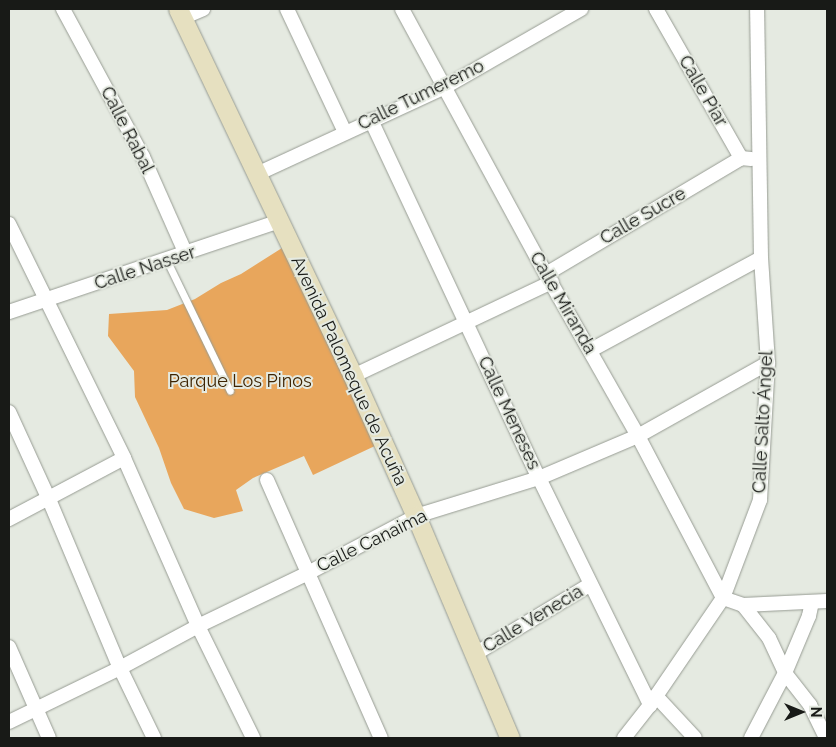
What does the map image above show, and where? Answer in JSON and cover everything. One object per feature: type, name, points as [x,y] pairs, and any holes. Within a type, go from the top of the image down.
[{"type":"street","name":"Calle Rabal","points":[[63,9],[143,157],[186,254]]},
{"type":"street","points":[[180,13],[203,9]]},
{"type":"street","points":[[287,9],[345,132]]},
{"type":"street","name":"Calle Miranda","points":[[402,9],[638,436],[723,598]]},
{"type":"street","name":"Calle Tumeremo","points":[[257,174],[445,87],[581,9]]},
{"type":"street","name":"Calle Piar","points":[[656,9],[741,158]]},
{"type":"street","name":"Calle Salto Ángel","points":[[624,738],[653,701],[723,598],[760,500],[768,363],[761,258],[757,9]]},
{"type":"street","name":"Avenida Palomeque de Acuña","points":[[180,13],[353,376],[416,516],[510,738]]},
{"type":"street","name":"Calle Meneses","points":[[371,120],[539,478],[591,584],[653,701],[694,738]]},
{"type":"street","points":[[741,158],[758,159]]},
{"type":"street","name":"Calle Sucre","points":[[353,376],[467,323],[549,278],[741,158]]},
{"type":"street","name":"Calle Nasser","points":[[9,312],[280,221]]},
{"type":"street","points":[[9,224],[124,458],[198,626],[253,738]]},
{"type":"street","points":[[591,350],[761,258]]},
{"type":"street","name":"Calle Canaima","points":[[9,722],[120,668],[198,626],[308,573],[416,516],[539,478],[638,436],[768,363]]},
{"type":"street","points":[[9,412],[48,497],[120,668],[154,738]]},
{"type":"street","points":[[9,520],[48,497],[124,458]]},
{"type":"street","points":[[266,480],[382,738]]},
{"type":"street","name":"Calle Venecia","points":[[475,654],[591,584]]},
{"type":"street","points":[[723,598],[742,605],[827,601]]},
{"type":"street","points":[[751,738],[784,672],[809,616],[812,602]]},
{"type":"street","points":[[742,605],[769,638],[784,672],[810,705],[826,738]]},
{"type":"street","points":[[9,647],[49,738]]},
{"type":"lane","points":[[166,260],[230,391]]},
{"type":"green space","name":"Parque Los Pinos","points":[[282,248],[377,445],[313,475],[304,456],[253,478],[236,490],[243,511],[214,518],[184,509],[171,483],[159,448],[135,397],[134,371],[108,336],[109,314],[167,310],[195,299],[221,283],[241,274]]}]
